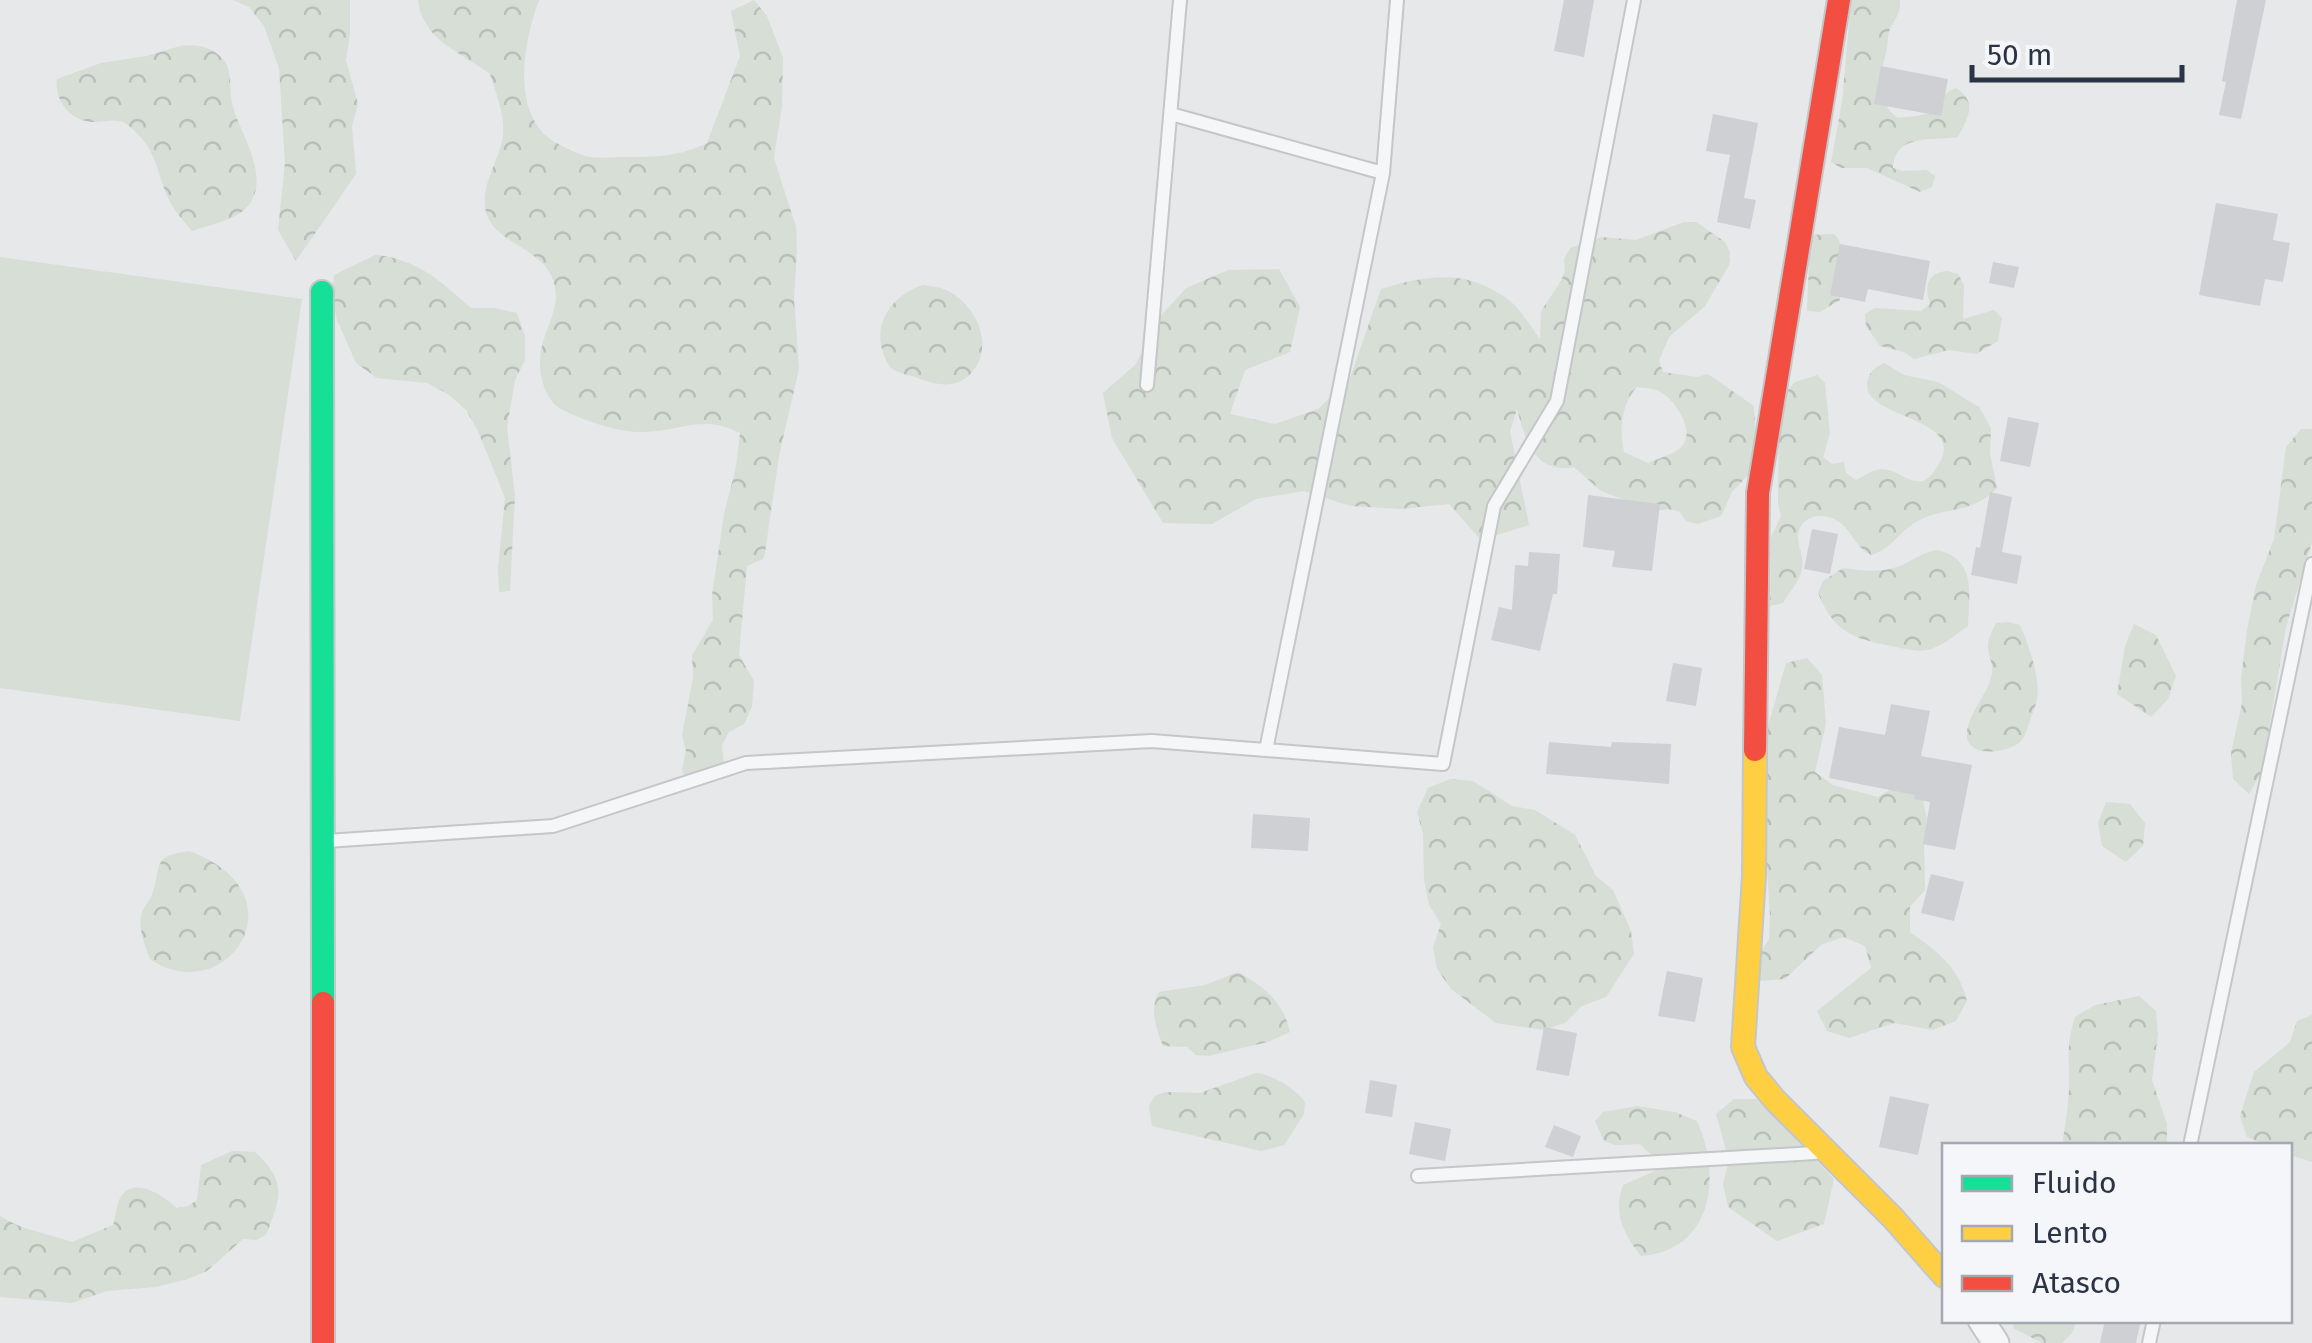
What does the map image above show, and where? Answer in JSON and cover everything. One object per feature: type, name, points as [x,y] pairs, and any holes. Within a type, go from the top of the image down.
[{"type":"street","points":[[1839,0],[1758,493],[1754,876],[1744,1047],[1756,1077],[1942,1274]]},
{"type":"street","points":[[322,292],[323,1343]]},
{"type":"lane","points":[[1147,384],[1180,0]]},
{"type":"lane","points":[[1266,750],[1383,173],[1397,0]]},
{"type":"lane","points":[[325,841],[553,826],[746,763],[1152,741],[1443,764],[1494,506],[1556,401],[1634,0]]},
{"type":"lane","points":[[1170,114],[1383,173]]},
{"type":"lane","points":[[2191,1143],[2312,564]]},
{"type":"lane","points":[[1418,1176],[1828,1152]]},
{"type":"green space","points":[[233,0],[350,0],[346,60],[358,104],[352,126],[356,174],[296,261],[278,230],[285,163],[279,68],[264,26],[249,7]]},
{"type":"green space","points":[[418,0],[539,0],[526,50],[528,104],[544,134],[575,152],[594,157],[667,155],[707,143],[740,56],[731,11],[754,0],[767,16],[783,58],[782,106],[774,158],[796,227],[794,298],[799,369],[779,456],[765,553],[763,559],[747,566],[739,655],[754,681],[752,707],[744,724],[729,732],[722,745],[724,768],[686,780],[682,769],[686,751],[682,735],[693,678],[692,655],[713,620],[712,595],[740,433],[704,424],[624,431],[563,410],[550,398],[542,380],[540,360],[556,298],[553,281],[535,257],[498,231],[485,207],[486,189],[503,133],[490,74],[435,36],[421,14]]},
{"type":"green space","points":[[1851,0],[1900,0],[1889,32],[1881,80],[1885,104],[1898,118],[1929,113],[1956,88],[1967,99],[1968,117],[1958,137],[1916,141],[1900,149],[1895,157],[1893,168],[1926,170],[1935,176],[1932,187],[1920,192],[1867,168],[1841,168],[1831,162],[1842,102]]},
{"type":"green space","points":[[180,46],[208,49],[226,64],[232,103],[252,154],[257,181],[243,211],[192,231],[171,204],[151,152],[138,135],[120,121],[77,118],[61,102],[57,87],[57,79],[101,63]]},
{"type":"green space","points":[[1684,222],[1696,222],[1725,242],[1730,252],[1729,265],[1705,306],[1669,337],[1659,361],[1663,372],[1697,377],[1708,374],[1754,406],[1757,466],[1732,492],[1721,516],[1698,524],[1686,521],[1679,511],[1644,513],[1601,491],[1574,467],[1549,465],[1540,460],[1528,442],[1517,409],[1510,431],[1529,525],[1481,540],[1449,504],[1400,509],[1350,506],[1304,491],[1256,499],[1212,524],[1163,523],[1112,438],[1103,393],[1136,364],[1157,320],[1186,288],[1228,270],[1279,269],[1300,307],[1290,352],[1245,370],[1230,414],[1275,424],[1318,409],[1350,378],[1381,289],[1447,277],[1478,283],[1510,301],[1540,339],[1541,311],[1561,281],[1570,248],[1602,237],[1636,240]],"holes":[[[1637,387],[1668,397],[1686,428],[1679,449],[1648,463],[1624,452],[1622,444],[1625,409]]]},
{"type":"green space","points":[[1834,234],[1843,256],[1840,300],[1820,312],[1807,311],[1810,235]]},
{"type":"green space","points":[[375,255],[416,266],[471,308],[517,313],[525,336],[525,360],[515,380],[507,427],[515,496],[510,591],[499,592],[505,498],[466,410],[427,383],[377,378],[356,363],[337,320],[332,297],[334,275]]},
{"type":"green space","points":[[0,257],[302,299],[240,721],[0,688]]},
{"type":"green space","points":[[1947,271],[1958,274],[1964,285],[1963,319],[1994,310],[2002,318],[1998,341],[1976,354],[1949,350],[1914,359],[1880,346],[1866,326],[1865,314],[1875,308],[1921,311],[1930,304],[1927,286],[1931,278]]},
{"type":"green space","points":[[923,285],[956,296],[978,322],[981,356],[970,375],[956,383],[932,383],[900,373],[887,363],[884,355],[881,328],[889,309]]},
{"type":"green space","points":[[1884,363],[1904,375],[1938,382],[1979,407],[1991,428],[1990,454],[1997,488],[1977,503],[1916,522],[1871,555],[1833,519],[1820,516],[1807,520],[1798,537],[1803,561],[1799,578],[1783,603],[1770,606],[1771,537],[1781,516],[1779,400],[1795,382],[1817,375],[1825,383],[1830,433],[1823,457],[1832,464],[1844,462],[1846,473],[1856,480],[1884,469],[1920,481],[1934,472],[1941,460],[1944,445],[1937,434],[1877,402],[1868,392],[1871,373]]},
{"type":"green space","points":[[2301,429],[2312,429],[2312,542],[2286,627],[2262,771],[2249,794],[2233,779],[2231,753],[2242,703],[2247,630],[2256,585],[2274,539],[2286,447]]},
{"type":"green space","points":[[1938,550],[1951,555],[1965,570],[1968,626],[1933,648],[1908,649],[1848,633],[1832,618],[1818,593],[1823,581],[1843,568],[1886,570]]},
{"type":"green space","points":[[1996,623],[2020,625],[2027,641],[2037,682],[2036,702],[2021,741],[2007,749],[1979,750],[1968,740],[1967,731],[1992,674],[1990,636]]},
{"type":"green space","points":[[2134,624],[2156,635],[2176,676],[2168,699],[2151,717],[2117,694],[2125,646]]},
{"type":"green space","points":[[1807,658],[1822,675],[1826,723],[1815,772],[1833,785],[1878,797],[1917,774],[1927,819],[1925,890],[1910,907],[1910,932],[1952,969],[1967,1001],[1956,1021],[1933,1030],[1894,1023],[1849,1038],[1827,1031],[1817,1011],[1871,968],[1865,946],[1843,937],[1821,945],[1785,979],[1760,981],[1755,959],[1769,940],[1770,916],[1760,754],[1786,663]]},
{"type":"green space","points":[[1450,779],[1473,781],[1512,806],[1535,810],[1575,835],[1596,876],[1613,890],[1631,931],[1634,954],[1606,997],[1582,1006],[1565,1023],[1544,1030],[1496,1023],[1451,989],[1437,969],[1433,947],[1441,924],[1429,905],[1423,834],[1417,812],[1428,788]]},
{"type":"green space","points":[[2106,802],[2130,804],[2145,823],[2143,846],[2126,862],[2102,846],[2098,823]]},
{"type":"green space","points":[[189,851],[224,870],[243,893],[248,918],[242,941],[226,959],[204,970],[178,971],[150,959],[140,924],[160,863],[169,856]]},
{"type":"green space","points":[[1238,972],[1272,996],[1290,1032],[1268,1042],[1208,1056],[1196,1055],[1187,1047],[1163,1046],[1154,1012],[1159,992],[1205,985]]},
{"type":"green space","points":[[2139,996],[2156,1011],[2158,1034],[2152,1080],[2167,1124],[2167,1143],[2062,1143],[2069,1096],[2069,1046],[2075,1017],[2095,1005]]},
{"type":"green space","points":[[2312,1015],[2312,1162],[2292,1156],[2292,1143],[2261,1143],[2247,1137],[2240,1116],[2254,1072],[2290,1042],[2297,1021]]},
{"type":"green space","points":[[1256,1073],[1283,1083],[1305,1102],[1304,1114],[1284,1145],[1261,1151],[1152,1126],[1149,1106],[1155,1096],[1165,1092],[1200,1093]]},
{"type":"green space","points":[[1734,1099],[1757,1099],[1834,1179],[1824,1224],[1777,1241],[1728,1207],[1723,1184],[1729,1160],[1716,1114]]},
{"type":"green space","points":[[1637,1106],[1675,1112],[1697,1121],[1709,1165],[1709,1187],[1697,1226],[1684,1241],[1665,1251],[1641,1256],[1622,1223],[1620,1195],[1623,1185],[1655,1171],[1658,1161],[1640,1144],[1615,1145],[1604,1141],[1595,1121],[1603,1112]]},
{"type":"green space","points":[[232,1151],[255,1152],[276,1181],[278,1200],[266,1235],[256,1240],[243,1239],[207,1271],[155,1287],[107,1291],[72,1303],[0,1297],[0,1216],[72,1242],[113,1225],[119,1200],[132,1188],[148,1189],[177,1208],[188,1206],[197,1200],[201,1165]]},
{"type":"green space","points":[[2014,1323],[2076,1323],[2062,1343],[2042,1343],[2013,1328]]},
{"type":"building","points":[[1564,0],[1594,0],[1584,57],[1554,51]]},
{"type":"building","points":[[2237,0],[2266,0],[2241,119],[2219,115]]},
{"type":"building","points":[[1881,66],[1948,79],[1941,116],[1874,104]]},
{"type":"building","points":[[1713,114],[1758,123],[1744,198],[1756,200],[1750,229],[1717,222],[1730,155],[1706,151]]},
{"type":"building","points":[[2216,203],[2278,214],[2273,240],[2290,243],[2283,282],[2265,279],[2260,306],[2199,295]]},
{"type":"building","points":[[1840,244],[1930,261],[1923,300],[1868,289],[1865,302],[1830,295]]},
{"type":"building","points":[[1993,262],[2019,267],[2014,288],[1989,283]]},
{"type":"building","points":[[2008,417],[2039,423],[2030,467],[2000,461]]},
{"type":"building","points":[[1990,492],[2012,497],[2002,552],[2022,556],[2017,584],[1971,575]]},
{"type":"building","points":[[1588,495],[1660,504],[1652,571],[1612,567],[1615,551],[1583,547]]},
{"type":"building","points":[[1812,529],[1838,534],[1830,574],[1804,569]]},
{"type":"building","points":[[1529,552],[1560,554],[1557,594],[1553,594],[1540,651],[1491,640],[1499,607],[1512,610],[1515,565],[1528,566]]},
{"type":"building","points":[[1673,663],[1702,668],[1696,706],[1666,701]]},
{"type":"building","points":[[1891,704],[1930,711],[1921,756],[1972,765],[1955,850],[1923,844],[1930,802],[1914,799],[1915,795],[1829,778],[1839,727],[1885,735]]},
{"type":"building","points":[[1549,742],[1611,747],[1612,742],[1671,744],[1669,784],[1546,774]]},
{"type":"building","points":[[1253,814],[1310,818],[1308,851],[1251,848]]},
{"type":"building","points":[[1931,874],[1964,882],[1954,921],[1921,913]]},
{"type":"building","points":[[1667,971],[1703,978],[1695,1022],[1658,1016]]},
{"type":"building","points":[[1544,1027],[1577,1033],[1569,1076],[1536,1070]]},
{"type":"building","points":[[1370,1080],[1397,1085],[1392,1117],[1365,1113]]},
{"type":"building","points":[[1890,1096],[1929,1104],[1918,1155],[1879,1147]]},
{"type":"building","points":[[1415,1122],[1451,1129],[1445,1161],[1409,1154]]},
{"type":"building","points":[[1554,1125],[1581,1136],[1573,1157],[1545,1147]]},
{"type":"building","points":[[2104,1323],[2140,1323],[2136,1343],[2100,1343]]},
{"type":"traffic: fast","points":[[322,292],[323,1003]]},
{"type":"traffic: slow","points":[[1755,750],[1754,876],[1743,1047],[1756,1077],[1775,1100],[1893,1218],[1942,1274]]},
{"type":"traffic: jam","points":[[1755,750],[1758,493],[1839,0]]},
{"type":"traffic: jam","points":[[323,1003],[323,1343]]}]
